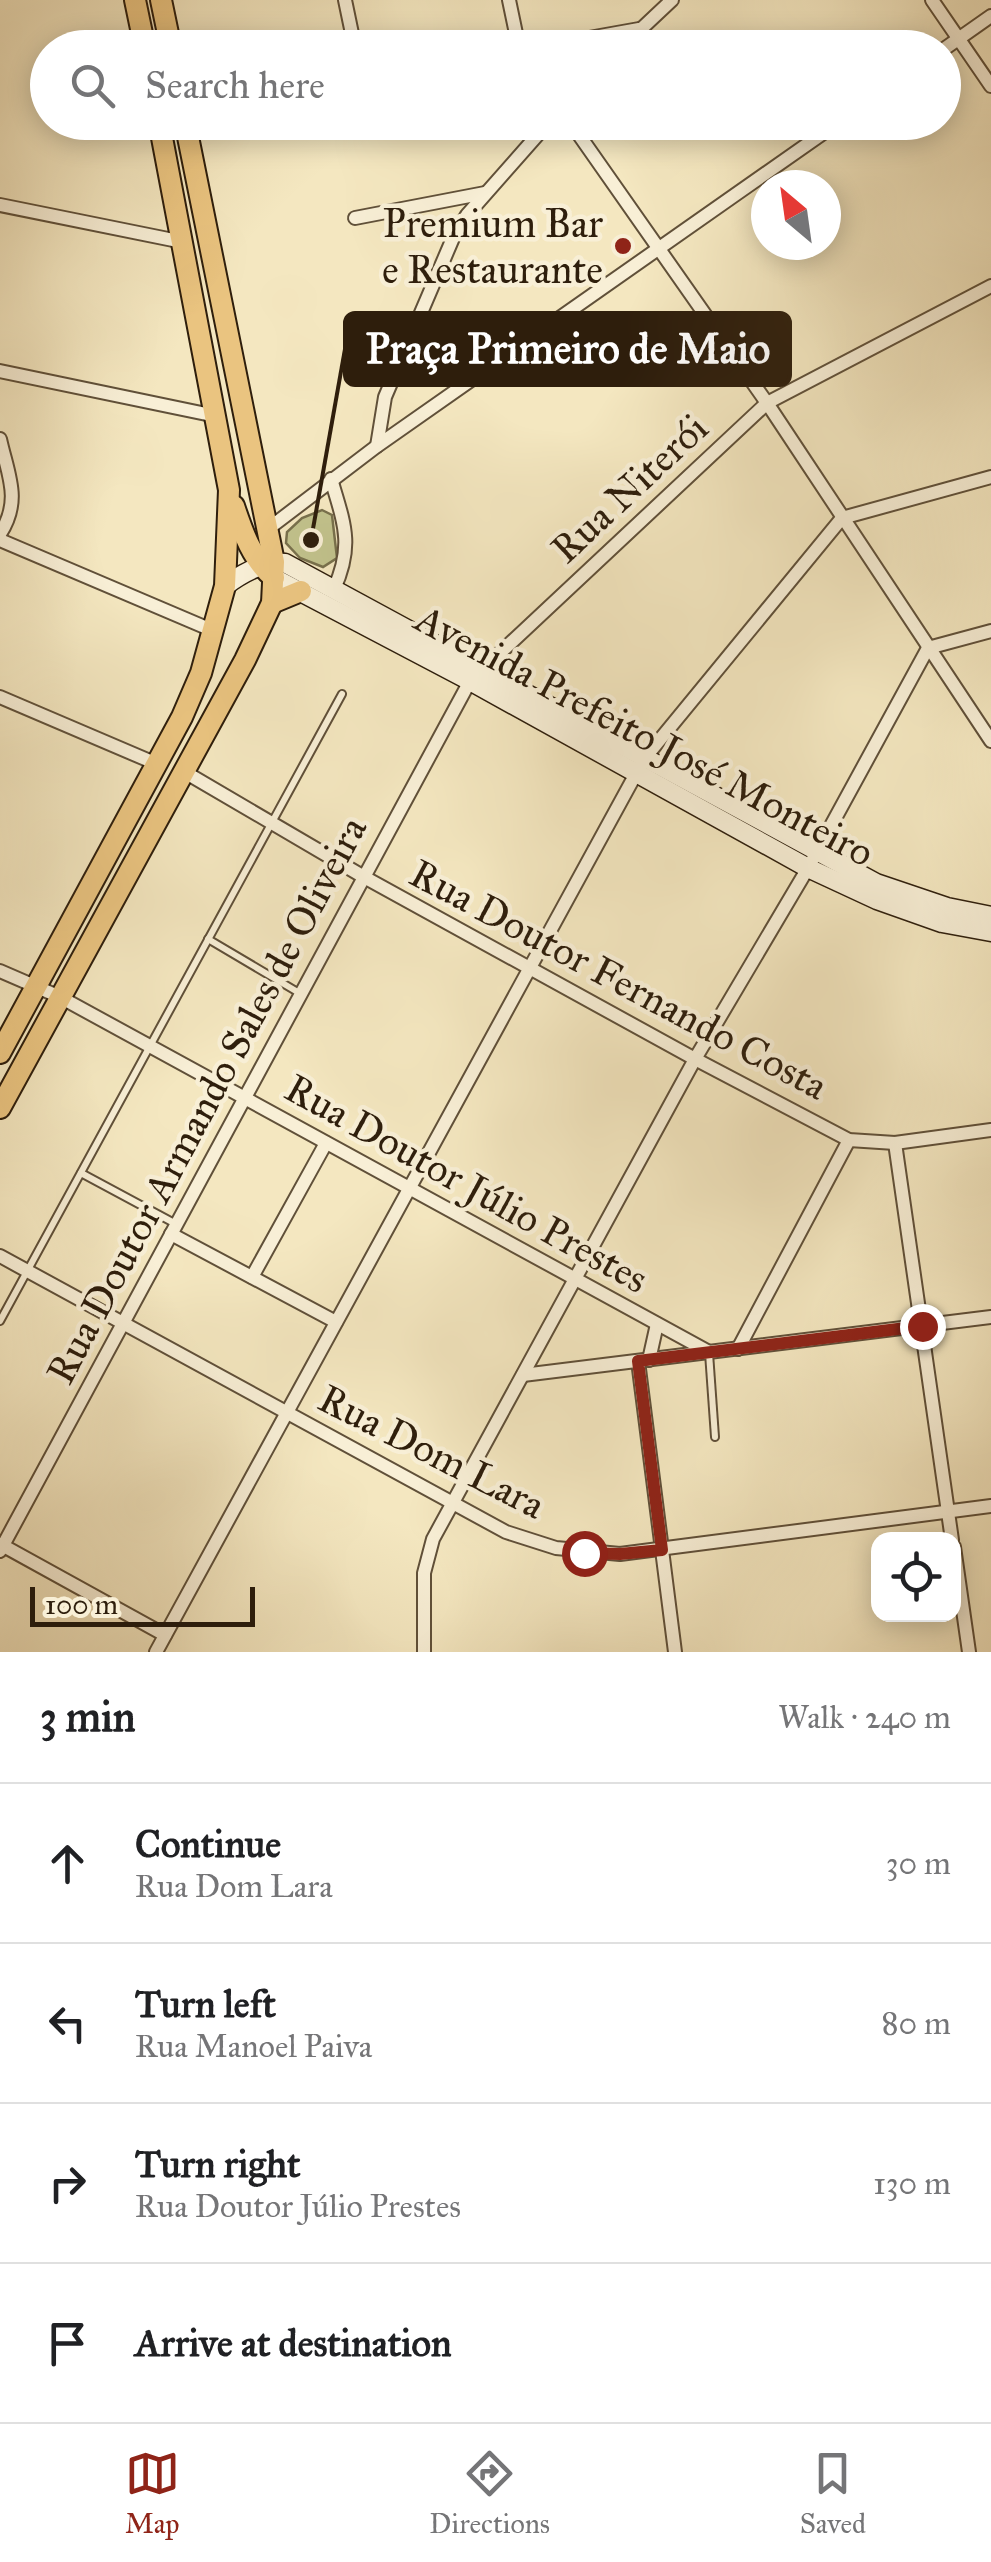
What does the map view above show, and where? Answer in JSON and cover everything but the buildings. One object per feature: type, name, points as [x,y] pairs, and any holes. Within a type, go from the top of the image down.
[{"type":"main road","points":[[135,0],[141,30]]},
{"type":"main road","points":[[161,0],[167,30]]},
{"type":"main road","points":[[162,140],[228,490],[246,540],[270,569]]},
{"type":"main road","points":[[0,1108],[245,660],[272,603],[268,529],[189,140]]},
{"type":"main road","points":[[0,1053],[193,692],[214,631],[224,586],[228,490]]},
{"type":"main road","points":[[246,540],[257,538],[268,529]]},
{"type":"main road","points":[[224,586],[270,569]]},
{"type":"main road","name":"Avenida Prefeito José Monteiro","points":[[270,569],[304,582],[641,766],[808,868],[878,900],[942,923],[991,932]]},
{"type":"main road","points":[[272,603],[304,582]]},
{"type":"main road","name":"Avenida Prefeito José Monteiro","points":[[304,582],[334,589],[475,675]]},
{"type":"main road","name":"Avenida Prefeito José Monteiro","points":[[641,766],[817,850],[876,883],[946,907],[991,916]]},
{"type":"street","points":[[345,0],[351,30]]},
{"type":"street","points":[[508,0],[515,30]]},
{"type":"street","points":[[633,30],[672,0]]},
{"type":"street","points":[[932,0],[953,30]]},
{"type":"street","points":[[961,37],[991,16]]},
{"type":"street","points":[[961,41],[991,86]]},
{"type":"street","points":[[377,446],[385,397],[452,238],[485,193],[533,140]]},
{"type":"street","points":[[583,140],[767,404],[991,741]]},
{"type":"street","points":[[268,529],[377,446],[814,140]]},
{"type":"street","points":[[355,218],[485,193]]},
{"type":"street","points":[[0,205],[182,242]]},
{"type":"street","name":"Rua Niterói","points":[[475,675],[767,404],[991,286]]},
{"type":"street","points":[[0,372],[216,416]]},
{"type":"street","points":[[0,438],[14,504],[0,537],[214,631]]},
{"type":"street","points":[[156,1652],[641,766],[842,518],[991,477]]},
{"type":"street","points":[[332,480],[347,540],[346,560],[334,589]]},
{"type":"street","points":[[424,1652],[424,1573],[428,1555],[452,1503],[694,1059],[808,868],[928,648],[991,631]]},
{"type":"street","name":"Rua Doutor Armando Sales de Oliveira","points":[[1,1547],[475,675]]},
{"type":"street","points":[[0,697],[157,764]]},
{"type":"street","name":"Rua Doutor Fernando Costa","points":[[184,771],[364,877],[694,1059],[850,1140],[895,1144],[991,1130]]},
{"type":"street","name":"Rua Doutor Júlio Prestes","points":[[0,971],[60,997],[709,1352]]},
{"type":"street","points":[[738,1349],[850,1140]]},
{"type":"street","points":[[252,1277],[326,1143]]},
{"type":"street","points":[[895,1144],[951,1532]]},
{"type":"street","points":[[174,1229],[336,1322]]},
{"type":"street","name":"Rua Dom Lara","points":[[0,1256],[506,1532],[556,1548],[620,1554],[662,1550],[991,1506]]},
{"type":"street","name":"Rua Doutor Júlio Prestes","points":[[523,1375],[991,1317]]},
{"type":"street","points":[[657,1324],[643,1361],[675,1652]]},
{"type":"street","points":[[1,1547],[165,1635]]},
{"type":"street","points":[[961,1601],[968,1652]]},
{"type":"lane","points":[[0,1321],[342,694]]},
{"type":"lane","points":[[208,939],[301,994]]},
{"type":"lane","points":[[81,1173],[174,1229]]},
{"type":"lane","points":[[709,1352],[715,1436]]},
{"type":"green space","points":[[322,510],[332,515],[337,558],[323,567],[300,558],[286,543],[287,532],[302,518]]},
{"type":"place","name":"Premium Bar e Restaurante","points":[[623,246]]},
{"type":"place","name":"Praça Primeiro de Maio","points":[[311,540]]},
{"type":"route","points":[[584,1553],[662,1550],[638,1361],[922,1326]]}]
